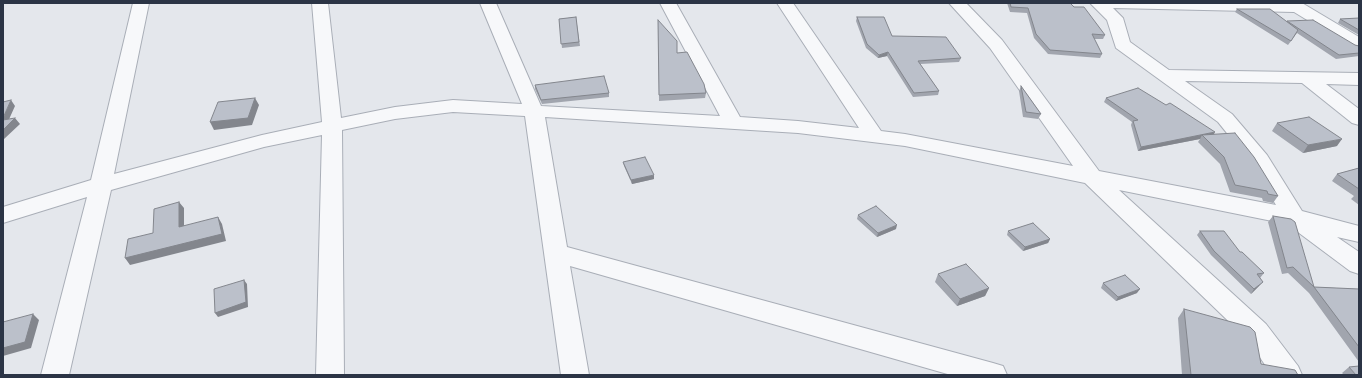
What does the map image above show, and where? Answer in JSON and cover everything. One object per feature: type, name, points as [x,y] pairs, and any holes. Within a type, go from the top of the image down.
[{"type":"street","points":[[55,375],[141,3]]},
{"type":"street","points":[[320,3],[332,126],[330,375]]},
{"type":"street","points":[[488,3],[534,111],[556,253],[571,374]]},
{"type":"street","points":[[668,3],[733,123]]},
{"type":"street","points":[[785,3],[874,136]]},
{"type":"street","points":[[957,3],[996,44],[1090,175],[1258,332],[1288,375]]},
{"type":"street","points":[[1098,3],[1294,5],[1359,44]]},
{"type":"street","points":[[1098,3],[1115,18],[1122,44],[1225,118],[1260,160],[1294,217],[1359,265]]},
{"type":"street","points":[[1165,74],[1359,79]]},
{"type":"street","points":[[1307,78],[1359,119]]},
{"type":"street","points":[[3,215],[100,185],[262,142],[332,126],[428,108],[453,106],[798,127],[904,140],[1090,175],[1294,217],[1359,234]]},
{"type":"street","points":[[556,253],[994,375]]},
{"type":"building","points":[[1010,3],[1070,3],[1074,7],[1084,7],[1105,35],[1092,34],[1102,54],[1050,50],[1036,34],[1028,8],[1011,7]]},
{"type":"building","points":[[1237,9],[1270,9],[1298,30],[1291,41]]},
{"type":"building","points":[[576,17],[579,42],[561,44],[559,19]]},
{"type":"building","points":[[857,17],[884,17],[892,36],[946,37],[961,58],[918,61],[939,91],[914,93],[888,52],[879,55],[867,44]]},
{"type":"building","points":[[1359,18],[1359,30],[1340,19]]},
{"type":"building","points":[[658,20],[677,41],[677,53],[687,52],[704,84],[706,93],[659,95]]},
{"type":"building","points":[[1313,20],[1359,46],[1359,53],[1339,55],[1287,21]]},
{"type":"building","points":[[604,76],[609,93],[541,100],[535,85]]},
{"type":"building","points":[[1021,86],[1041,114],[1026,112]]},
{"type":"building","points":[[1138,88],[1166,105],[1170,103],[1215,132],[1141,147],[1133,121],[1138,120],[1106,98]]},
{"type":"building","points":[[255,98],[248,118],[210,122],[218,102]]},
{"type":"building","points":[[11,100],[3,118],[3,102]]},
{"type":"building","points":[[1309,117],[1342,139],[1308,145],[1277,123]]},
{"type":"building","points":[[15,118],[3,130],[3,120]]},
{"type":"building","points":[[1235,133],[1254,157],[1278,196],[1268,194],[1267,191],[1235,185],[1224,157],[1202,135]]},
{"type":"building","points":[[645,157],[654,175],[631,180],[623,162]]},
{"type":"building","points":[[1359,168],[1359,189],[1337,174]]},
{"type":"building","points":[[179,202],[179,227],[218,217],[222,234],[125,258],[128,239],[153,233],[154,209]]},
{"type":"building","points":[[876,206],[897,225],[878,233],[858,215]]},
{"type":"building","points":[[1273,216],[1291,219],[1295,222],[1314,287],[1293,267],[1287,268]]},
{"type":"building","points":[[1033,223],[1050,239],[1025,247],[1008,231]]},
{"type":"building","points":[[1200,231],[1224,231],[1240,252],[1242,252],[1264,273],[1257,274],[1263,282],[1254,289],[1214,251]]},
{"type":"building","points":[[966,264],[989,288],[960,299],[938,274]]},
{"type":"building","points":[[1125,275],[1140,289],[1118,297],[1103,283]]},
{"type":"building","points":[[244,280],[246,302],[215,313],[214,289]]},
{"type":"building","points":[[1314,287],[1359,289],[1359,347]]},
{"type":"building","points":[[1184,309],[1250,327],[1255,332],[1261,364],[1295,370],[1298,375],[1191,375]]},
{"type":"building","points":[[33,314],[25,342],[3,348],[3,322]]},
{"type":"building","points":[[1359,366],[1359,375],[1356,375],[1349,367]]}]
